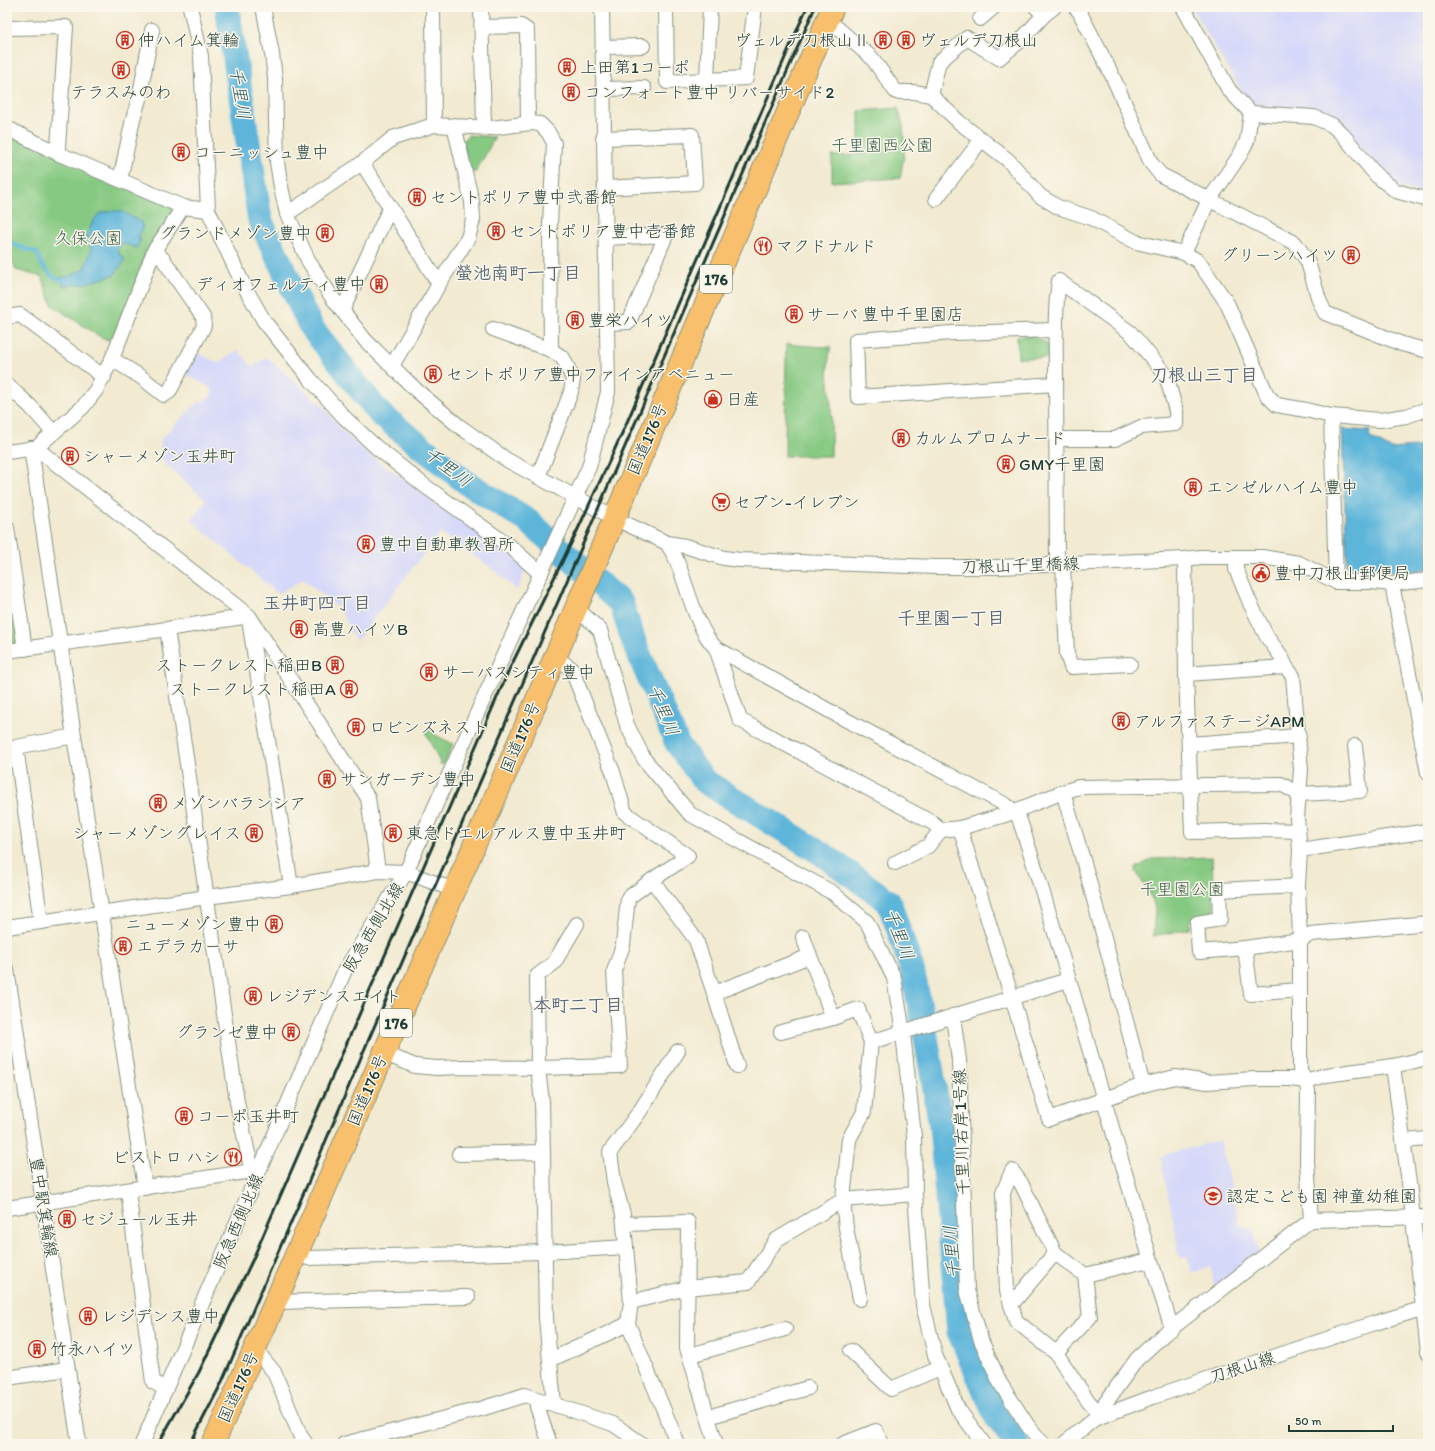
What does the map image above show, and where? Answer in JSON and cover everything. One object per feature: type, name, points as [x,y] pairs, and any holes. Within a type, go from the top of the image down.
[{"type":"highway","name":"国道176号","points":[[213,1444],[555,657],[831,13]]},
{"type":"street","points":[[190,7],[202,56],[208,210],[242,282],[264,320],[311,380],[344,417],[425,486],[542,571]]},
{"type":"street","name":"刀根山千里橋線","points":[[263,7],[275,78],[277,162],[287,214],[309,262],[342,311],[365,340],[416,390],[459,426],[507,460],[614,518],[667,542],[724,558],[740,560],[937,567],[1060,564],[1185,559],[1201,557],[1262,557],[1299,563],[1336,582],[1372,582],[1392,584],[1428,580]]},
{"type":"street","points":[[433,7],[434,125]]},
{"type":"street","points":[[481,7],[484,126]]},
{"type":"street","points":[[575,497],[589,467],[608,392],[602,7]]},
{"type":"street","points":[[666,7],[667,82],[746,78],[755,7]]},
{"type":"street","points":[[707,80],[710,7]]},
{"type":"street","points":[[980,19],[994,7]]},
{"type":"street","points":[[1075,7],[1079,11],[1112,75],[1151,163],[1161,175],[1295,243],[1308,262],[1318,300],[1325,313],[1402,344],[1428,351]]},
{"type":"street","points":[[1183,7],[1229,90],[1251,113],[1314,117],[1332,126],[1343,135],[1376,175],[1396,191],[1428,200]]},
{"type":"street","points":[[931,95],[939,62],[967,38],[999,58],[1021,40],[1045,10]]},
{"type":"street","points":[[831,13],[872,58],[896,92],[914,92],[931,95],[959,122],[1008,160],[1040,196],[1058,207],[1090,218],[1136,242],[1184,253],[1198,261],[1227,303],[1267,395],[1277,405],[1331,416],[1380,420],[1406,416],[1428,409]]},
{"type":"street","points":[[482,27],[521,26],[527,30],[528,123]]},
{"type":"street","points":[[7,28],[66,27],[57,153]]},
{"type":"street","points":[[120,180],[133,119],[140,98],[152,30]]},
{"type":"street","points":[[603,47],[643,46]]},
{"type":"street","points":[[603,89],[644,88]]},
{"type":"street","points":[[1184,253],[1209,200],[1240,155],[1247,141],[1251,113]]},
{"type":"street","points":[[287,214],[362,163],[393,138],[434,125],[484,126],[491,128],[528,123],[540,124],[548,132],[554,143],[550,224],[552,350]]},
{"type":"street","points":[[392,366],[468,238],[473,220],[472,202],[454,125]]},
{"type":"street","points":[[7,128],[57,153],[182,207],[208,210]]},
{"type":"street","points":[[603,138],[692,136],[695,183],[605,188]]},
{"type":"street","points":[[936,199],[982,139]]},
{"type":"street","points":[[362,163],[440,284]]},
{"type":"street","points":[[7,452],[33,448],[83,407],[96,390],[112,359],[154,251],[182,207]]},
{"type":"street","points":[[342,311],[390,208]]},
{"type":"street","points":[[606,238],[666,235],[629,322],[608,323]]},
{"type":"street","points":[[112,359],[141,377],[164,395],[169,392],[204,326],[203,317],[163,260],[154,251]]},
{"type":"street","points":[[1056,439],[1115,439],[1141,427],[1176,424],[1176,411],[1166,375],[1131,333],[1059,281],[1056,330],[1056,439],[1060,564],[1067,654],[1071,667],[1130,664]]},
{"type":"street","points":[[7,317],[20,315],[104,377]]},
{"type":"street","points":[[493,329],[552,350],[563,358],[573,378],[571,392],[538,477]]},
{"type":"street","points":[[1056,330],[856,340],[858,397],[1056,384]]},
{"type":"street","points":[[7,385],[30,406],[53,432]]},
{"type":"street","points":[[1331,416],[1336,582]]},
{"type":"street","points":[[33,448],[249,616],[368,798],[378,871]]},
{"type":"street","points":[[33,448],[60,644],[145,1188]]},
{"type":"street","name":"阪急西側北線","points":[[142,1444],[345,970],[406,872],[448,775],[575,497]]},
{"type":"street","points":[[7,528],[24,649]]},
{"type":"street","points":[[667,542],[678,562],[700,623],[710,642],[716,648],[835,714],[1006,805],[1014,811],[1019,818],[1055,929],[1068,980],[1103,1100],[1150,1260],[1172,1328]]},
{"type":"street","points":[[1236,557],[1236,569],[1250,603],[1267,637],[1293,676],[1301,770],[1298,831],[1300,850],[1298,886],[1300,940],[1300,1070],[1306,1081],[1308,1091],[1307,1162],[1311,1220]]},
{"type":"street","points":[[1185,559],[1186,674],[1192,832],[1264,830],[1298,831]]},
{"type":"street","points":[[1392,584],[1428,774]]},
{"type":"street","points":[[577,606],[600,630],[627,726],[644,759],[690,814],[833,893],[867,922],[894,978],[903,1033],[914,1136],[915,1194],[923,1305],[935,1355],[940,1368],[958,1409],[984,1444]]},
{"type":"street","points":[[7,651],[249,616]]},
{"type":"street","points":[[249,616],[290,886]]},
{"type":"street","points":[[167,629],[237,1102],[250,1163],[259,1170]]},
{"type":"street","points":[[716,648],[740,720],[933,823],[941,830]]},
{"type":"street","points":[[383,1053],[415,1066],[437,1068],[463,1066],[538,1068],[620,1066],[614,971],[623,945],[628,898],[688,856],[625,813],[613,772],[571,668],[555,657]]},
{"type":"street","points":[[1186,674],[1286,667]]},
{"type":"street","points":[[41,922],[16,747],[74,736]]},
{"type":"street","points":[[1189,744],[1299,736]]},
{"type":"street","points":[[895,863],[928,846],[941,830],[960,828],[1014,811],[1079,787],[1281,784],[1299,794],[1360,791],[1355,746]]},
{"type":"street","points":[[1063,792],[1088,877],[1143,1085]]},
{"type":"street","points":[[960,828],[1049,1119],[1143,1085],[1174,1077],[1207,1082],[1255,1079],[1290,1079],[1306,1081],[1326,1075],[1393,1066],[1428,1058]]},
{"type":"street","points":[[1300,850],[1428,831]]},
{"type":"street","points":[[7,928],[207,897],[290,886],[378,871],[406,872],[454,890]]},
{"type":"street","points":[[652,880],[696,940],[736,1066]]},
{"type":"street","points":[[1298,886],[1219,890],[1220,919],[1197,923],[1199,952],[1245,948],[1300,940],[1311,934],[1428,923]]},
{"type":"street","points":[[551,1403],[550,1360],[546,1318],[542,1102],[538,1068],[537,976],[554,963],[577,924]]},
{"type":"street","points":[[803,937],[833,1018]]},
{"type":"street","points":[[1245,948],[1251,994],[1299,990]]},
{"type":"street","points":[[714,993],[810,956]]},
{"type":"street","name":"豊中駅箕輪線","points":[[7,971],[10,1014],[43,1202],[79,1444]]},
{"type":"street","points":[[871,1042],[1068,980]]},
{"type":"street","points":[[781,1032],[833,1018],[858,1009],[871,1042],[864,1112],[850,1139],[843,1200],[846,1228],[860,1299]]},
{"type":"street","name":"千里川右岸1号線","points":[[953,1016],[959,1060],[967,1290],[980,1340],[1000,1383],[1028,1426],[1043,1444]]},
{"type":"street","points":[[678,1051],[640,1111],[610,1152],[614,1182],[623,1214],[631,1302],[628,1324],[678,1444]]},
{"type":"street","points":[[1393,1066],[1426,1307],[1428,1352]]},
{"type":"street","points":[[1404,1141],[1428,1140]]},
{"type":"street","points":[[459,1154],[542,1152]]},
{"type":"street","points":[[7,1208],[128,1191],[259,1170]]},
{"type":"street","points":[[1056,1353],[1090,1317],[1085,1275],[1055,1253],[1021,1183],[1012,1171],[1003,1193],[1007,1291],[1016,1321],[1056,1353],[1088,1401],[1096,1416],[1137,1359],[1172,1328],[1311,1220],[1428,1217]]},
{"type":"street","points":[[128,1191],[153,1382],[166,1389]]},
{"type":"street","points":[[631,1302],[687,1288],[748,1282],[776,1240],[843,1200],[915,1194]]},
{"type":"street","points":[[624,1224],[688,1222],[688,1348],[716,1444]]},
{"type":"street","points":[[296,1255],[308,1258],[545,1252],[626,1247]]},
{"type":"street","points":[[1011,1305],[1055,1253]]},
{"type":"street","points":[[1085,1275],[1150,1260]]},
{"type":"street","points":[[276,1302],[468,1297]]},
{"type":"street","name":"刀根山線","points":[[1064,1444],[1096,1416],[1426,1307]]},
{"type":"street","points":[[550,1360],[628,1324]]},
{"type":"street","points":[[690,1355],[785,1329]]},
{"type":"street","points":[[255,1349],[274,1372],[300,1435],[306,1444]]},
{"type":"street","points":[[851,1351],[890,1389],[940,1368]]},
{"type":"street","points":[[7,1378],[68,1369]]},
{"type":"street","points":[[708,1417],[808,1388]]},
{"type":"street","points":[[344,1444],[484,1408],[525,1395],[613,1424],[642,1444]]},
{"type":"street","points":[[548,1444],[537,1407],[551,1403]]},
{"type":"street","points":[[843,1444],[876,1431],[881,1444]]},
{"type":"shaded area","points":[[1191,7],[1428,7],[1428,194],[1398,187],[1360,147],[1325,115],[1305,108],[1258,106],[1246,98]]},
{"type":"shaded area","name":"豊中自動車教習所","points":[[238,350],[253,367],[267,357],[325,408],[341,430],[379,462],[456,517],[500,544],[526,569],[517,590],[490,567],[440,533],[356,641],[339,608],[303,579],[278,594],[191,520],[206,500],[165,464],[160,454],[161,439],[195,405],[212,396],[212,389],[186,374],[195,352],[218,363]]},
{"type":"shaded area","points":[[1220,1140],[1240,1225],[1252,1229],[1259,1253],[1215,1287],[1210,1266],[1192,1273],[1187,1257],[1181,1259],[1176,1246],[1178,1244],[1160,1156]]},
{"type":"green space","name":"千里園西公園","points":[[898,108],[903,125],[905,150],[900,178],[832,182],[832,156],[859,155],[859,111]]},
{"type":"green space","name":"久保公園","points":[[7,133],[171,206],[173,212],[116,338],[107,340],[99,336],[52,305],[42,277],[16,270],[7,253]]},
{"type":"green space","points":[[468,135],[495,137],[476,172],[470,172],[463,142]]},
{"type":"green space","points":[[1017,336],[1034,336],[1049,345],[1049,358],[1018,358]]},
{"type":"green space","points":[[786,344],[831,347],[828,370],[831,411],[831,456],[785,456]]},
{"type":"green space","points":[[16,623],[18,640],[15,645],[7,646],[7,624]]},
{"type":"green space","points":[[427,729],[453,744],[445,763],[441,765],[425,731]]},
{"type":"green space","name":"千里園公園","points":[[1212,857],[1214,912],[1211,916],[1190,921],[1190,929],[1153,936],[1155,910],[1153,901],[1136,871],[1136,868],[1152,859]]},
{"type":"water","points":[[121,211],[141,222],[143,228],[138,238],[141,239],[137,248],[123,243],[117,249],[120,255],[124,257],[124,262],[114,275],[83,284],[64,286],[60,278],[70,276],[85,268],[91,249],[87,235],[93,221],[100,213]]},
{"type":"water","points":[[1342,429],[1370,431],[1369,437],[1391,449],[1428,446],[1428,569],[1407,572],[1388,572],[1347,567]]},
{"type":"waterway","name":"千里川","points":[[227,7],[260,220],[311,327],[380,414],[467,483],[528,521],[621,603],[635,645],[677,743],[704,781],[821,853],[889,902],[912,969],[925,1031],[941,1126],[959,1332],[996,1416],[1017,1444]]},
{"type":"waterway","points":[[7,240],[19,247],[36,252],[39,256],[41,264],[52,276],[63,281]]},
{"type":"railway","points":[[158,1444],[199,1372],[252,1261],[509,670],[578,529],[624,429],[807,7]]},
{"type":"railway","points":[[190,1444],[221,1384],[815,7]]},
{"type":"place","name":"仲ハイム箕輪","points":[[125,40]]},
{"type":"place","name":"ヴェルデ刀根山Ⅱ","points":[[883,40]]},
{"type":"place","name":"ヴェルデ刀根山","points":[[906,40]]},
{"type":"place","name":"上田第1コーポ","points":[[567,67]]},
{"type":"place","name":"テラスみのわ","points":[[121,70]]},
{"type":"place","name":"コンフォート豊中 リバーサイド2","points":[[571,92]]},
{"type":"place","name":"コーニッシュ豊中","points":[[181,152]]},
{"type":"place","name":"セントポリア豊中弐番館","points":[[417,197]]},
{"type":"place","name":"セントポリア豊中壱番館","points":[[496,231]]},
{"type":"place","name":"グランドメゾン豊中","points":[[325,233]]},
{"type":"place","name":"マクドナルド","points":[[763,246]]},
{"type":"place","name":"グリーンハイツ","points":[[1351,255]]},
{"type":"place","name":"ディオフェルティ豊中","points":[[379,284]]},
{"type":"place","name":"サーバ 豊中千里園店","points":[[794,314]]},
{"type":"place","name":"豊栄ハイツ","points":[[575,320]]},
{"type":"place","name":"セントポリア豊中ファインアベニュー","points":[[433,374]]},
{"type":"place","name":"日産","points":[[713,399]]},
{"type":"place","name":"カルムプロムナード","points":[[901,438]]},
{"type":"place","name":"シャーメゾン玉井町","points":[[70,456]]},
{"type":"place","name":"GMY千里園","points":[[1006,464]]},
{"type":"place","name":"エンゼルハイム豊中","points":[[1193,487]]},
{"type":"place","name":"セブン-イレブン","points":[[721,502]]},
{"type":"place","name":"豊中自動車教習所","points":[[366,544]]},
{"type":"place","name":"豊中刀根山郵便局","points":[[1261,573]]},
{"type":"place","name":"高豊ハイツB","points":[[299,629]]},
{"type":"place","name":"ストークレスト稲田B","points":[[335,665]]},
{"type":"place","name":"サーパスシティ豊中","points":[[429,672]]},
{"type":"place","name":"ストークレスト稲田A","points":[[349,689]]},
{"type":"place","name":"アルファステージAPM","points":[[1121,721]]},
{"type":"place","name":"ロビンズネスト","points":[[356,727]]},
{"type":"place","name":"サンガーデン豊中","points":[[327,779]]},
{"type":"place","name":"メゾンバランシア","points":[[158,803]]},
{"type":"place","name":"シャーメゾングレイス","points":[[254,833]]},
{"type":"place","name":"東急ドエルアルス豊中玉井町","points":[[393,833]]},
{"type":"place","name":"ニューメゾン豊中","points":[[274,924]]},
{"type":"place","name":"エデラカーサ","points":[[123,946]]},
{"type":"place","name":"レジデンスエイト","points":[[253,996]]},
{"type":"place","name":"グランゼ豊中","points":[[291,1032]]},
{"type":"place","name":"コーポ玉井町","points":[[184,1116]]},
{"type":"place","name":"ビストロ ハシ","points":[[233,1157]]},
{"type":"place","name":"認定こども園 神童幼稚園","points":[[1213,1196]]},
{"type":"place","name":"セジュール玉井","points":[[67,1219]]},
{"type":"place","name":"レジデンス豊中","points":[[88,1316]]},
{"type":"place","name":"竹永ハイツ","points":[[37,1349]]},
{"type":"district","name":"螢池南町一丁目","points":[[518,273]]},
{"type":"district","name":"刀根山三丁目","points":[[1204,375]]},
{"type":"district","name":"玉井町四丁目","points":[[317,603]]},
{"type":"district","name":"千里園一丁目","points":[[951,618]]},
{"type":"district","name":"本町二丁目","points":[[578,1005]]}]
